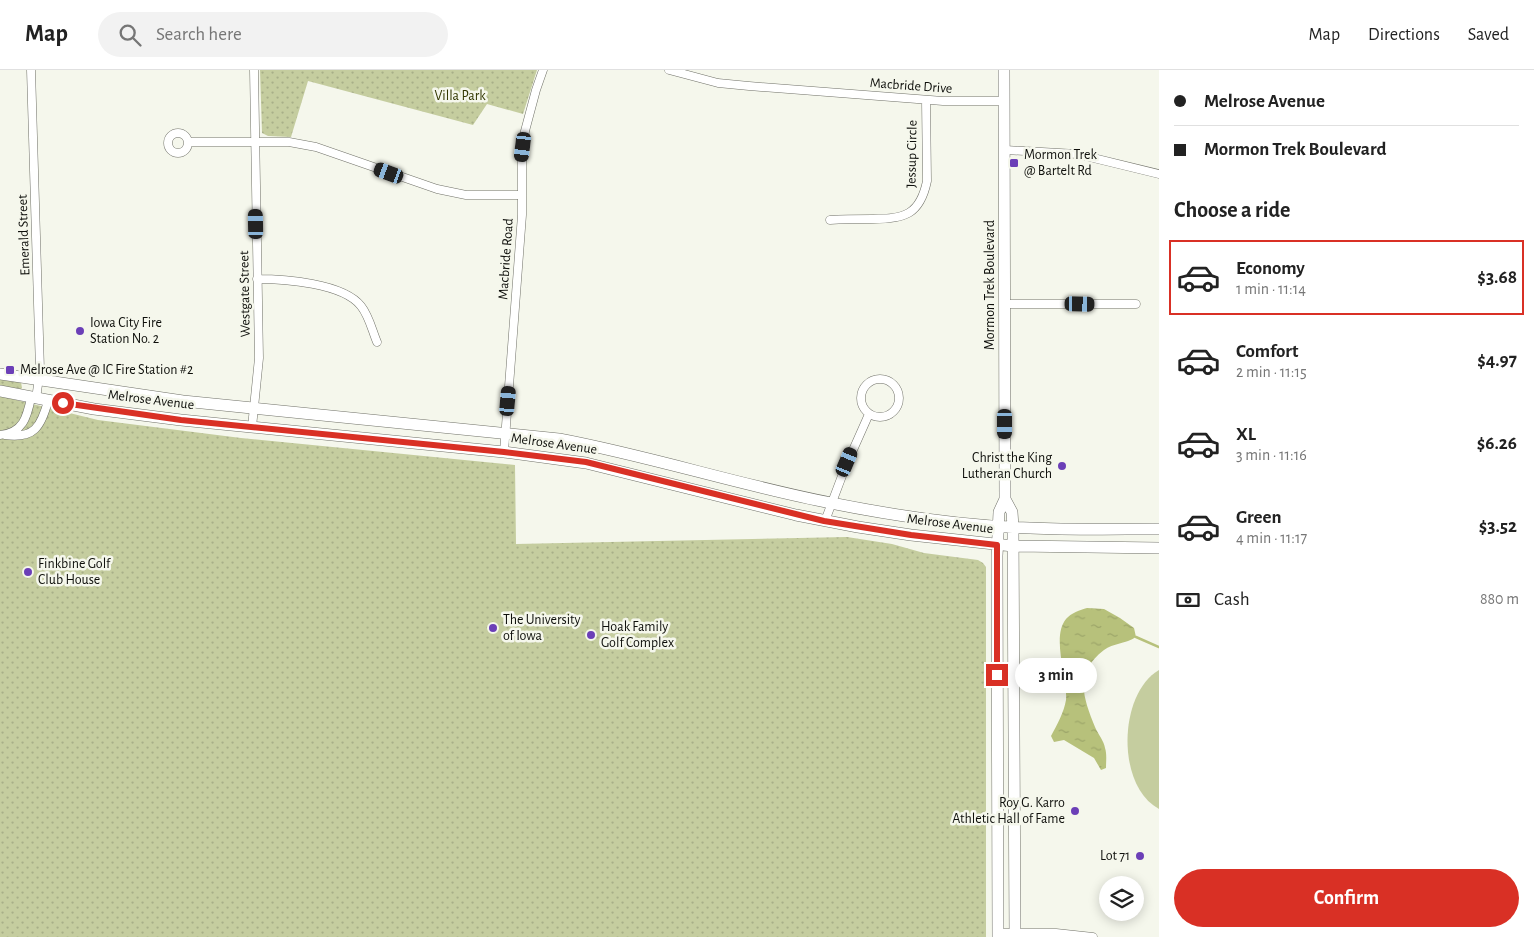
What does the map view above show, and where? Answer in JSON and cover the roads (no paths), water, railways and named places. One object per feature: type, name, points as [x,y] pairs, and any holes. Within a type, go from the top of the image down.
[{"type":"main road","name":"Mormon Trek Boulevard","points":[[998,935],[997,526],[998,512],[1005,499],[1004,70]]},
{"type":"main road","name":"Melrose Avenue","points":[[0,374],[144,397],[558,439],[606,448],[830,503],[912,517],[1012,527],[1159,529]]},
{"type":"main road","name":"Melrose Avenue","points":[[0,391],[38,399],[181,420],[586,462],[824,521],[911,535],[1013,546],[1159,548]]},
{"type":"main road","name":"Mormon Trek Boulevard","points":[[1005,499],[1012,512],[1013,546],[1015,935]]},
{"type":"street","name":"Emerald Street","points":[[31,70],[40,370],[38,399]]},
{"type":"street","name":"Westgate Street","points":[[252,427],[258,358],[254,70]]},
{"type":"street","name":"Macbride Road","points":[[504,452],[517,293],[525,131],[543,70]]},
{"type":"street","name":"Macbride Drive","points":[[669,70],[718,82],[749,86],[926,100],[1004,102]]},
{"type":"street","name":"Jessup Circle","points":[[830,220],[895,219],[908,214],[917,205],[924,194],[926,181],[926,100]]},
{"type":"street","points":[[188,142],[289,142],[316,147],[429,187],[466,195],[522,195]]},
{"type":"street","points":[[1004,150],[1077,154],[1159,174]]},
{"type":"street","points":[[257,279],[303,282],[350,297],[360,304],[367,314],[377,342]]},
{"type":"street","points":[[1005,304],[1136,304]]},
{"type":"street","points":[[875,379],[890,381],[899,393],[898,405],[895,410],[882,417],[869,414],[860,400],[862,390],[875,379]]},
{"type":"street","points":[[3,435],[14,432],[24,422],[38,399]]},
{"type":"street","points":[[3,435],[26,436],[35,430],[42,421],[38,399]]},
{"type":"street","points":[[824,521],[869,414]]},
{"type":"street","points":[[998,935],[1056,933],[1093,937]]},
{"type":"water","points":[[1087,608],[1104,609],[1120,618],[1134,628],[1136,637],[1104,650],[1088,668],[1085,677],[1084,686],[1087,706],[1106,750],[1106,768],[1101,770],[1094,758],[1064,740],[1054,742],[1051,736],[1062,714],[1066,700],[1060,647],[1062,627],[1070,615]]},
{"type":"waterway","points":[[1136,637],[1159,647]]},
{"type":"place","name":"Mormon Trek @ Bartelt Rd","points":[[1014,163]]},
{"type":"place","name":"Iowa City Fire Station No. 2","points":[[80,331]]},
{"type":"place","name":"Melrose Ave @ IC Fire Station #2","points":[[10,370]]},
{"type":"place","name":"Christ the King Lutheran Church","points":[[1062,466]]},
{"type":"place","name":"Finkbine Golf Club House","points":[[28,572]]},
{"type":"place","name":"The University of Iowa","points":[[493,628]]},
{"type":"place","name":"Hoak Family Golf Complex","points":[[591,635]]},
{"type":"place","name":"Roy G. Karro Athletic Hall of Fame","points":[[1075,811]]},
{"type":"place","name":"Lot 71","points":[[1140,856]]},
{"type":"park label","name":"Villa Park","points":[[460,96]]}]
